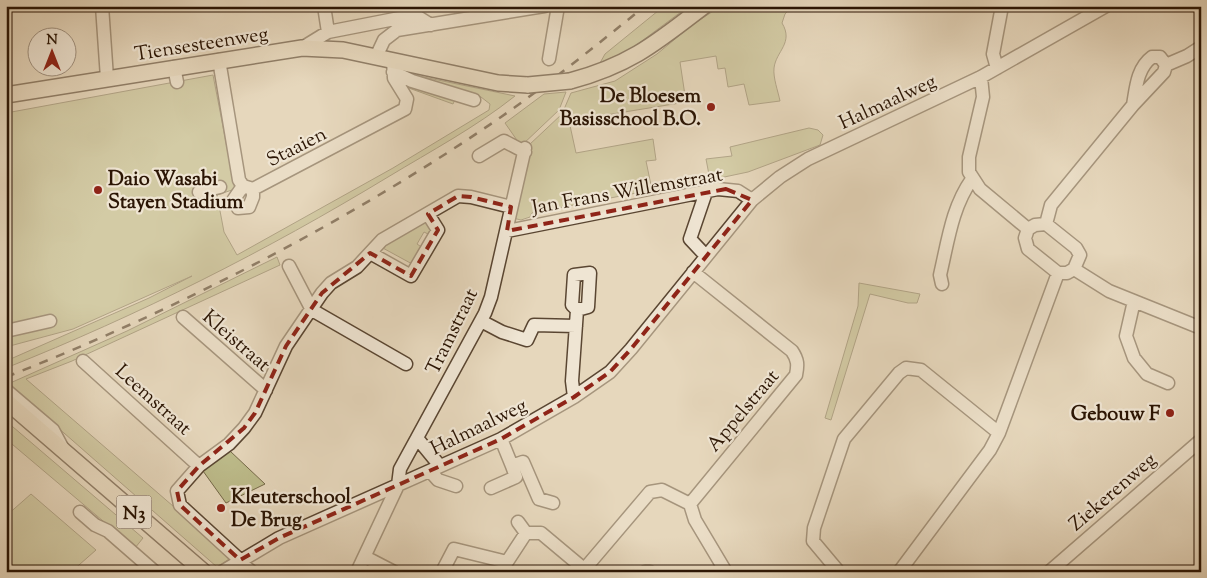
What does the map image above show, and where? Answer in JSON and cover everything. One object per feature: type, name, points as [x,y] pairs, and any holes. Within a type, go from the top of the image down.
[{"type":"main road","name":"Tiensesteenweg","points":[[6,95],[107,78],[175,74],[218,60],[302,48],[343,50],[376,56],[393,66],[498,83],[518,85],[554,84],[589,76],[620,65],[648,49],[704,6]]},
{"type":"main road","name":"N3","points":[[6,401],[204,572]]},
{"type":"street","name":"Tiensesteenweg","points":[[102,6],[107,78]]},
{"type":"street","points":[[324,6],[328,32]]},
{"type":"street","points":[[376,56],[384,40],[397,30],[544,6]]},
{"type":"street","points":[[549,59],[558,6]]},
{"type":"street","points":[[997,68],[993,54],[1002,6]]},
{"type":"street","name":"Halmaalweg","points":[[222,572],[279,538],[501,439],[574,397],[610,372],[752,200],[780,177],[808,159],[981,77],[1106,6]]},
{"type":"street","name":"Tiensesteenweg","points":[[302,48],[328,32],[415,15],[431,25]]},
{"type":"street","points":[[1166,65],[1187,56],[1201,47]]},
{"type":"street","points":[[1133,105],[1137,80],[1145,62],[1152,57],[1160,57],[1166,65]]},
{"type":"street","name":"Staaien","points":[[218,60],[239,180],[248,188],[405,109],[407,99],[394,78],[393,66]]},
{"type":"street","points":[[1046,224],[1051,205],[1133,105],[1164,72],[1166,65]]},
{"type":"street","points":[[393,66],[412,81],[474,100]]},
{"type":"street","points":[[981,77],[983,97],[969,157],[969,172],[980,189],[1028,229]]},
{"type":"street","name":"Tramstraat","points":[[357,572],[398,485],[400,469],[481,321],[491,297],[525,150],[504,141],[480,156]]},
{"type":"street","points":[[942,284],[940,275],[954,212],[960,196],[972,179]]},
{"type":"street","points":[[198,192],[220,187]]},
{"type":"street","name":"Jan Frans Willemstraat","points":[[507,231],[706,192],[732,190],[752,200]]},
{"type":"street","points":[[706,192],[690,239],[706,256]]},
{"type":"street","points":[[252,572],[180,505],[177,491],[199,466],[229,444],[244,428],[255,413],[286,346],[322,293],[331,283],[357,267],[382,240],[458,196],[471,196],[511,207]]},
{"type":"street","points":[[370,253],[411,276],[438,230],[428,214]]},
{"type":"street","points":[[1046,224],[1076,248],[1080,255],[1074,269],[1067,273],[1058,273],[1028,249],[1026,238],[1028,229],[1036,225],[1046,224]]},
{"type":"street","points":[[288,266],[312,310],[406,364]]},
{"type":"street","points":[[1074,269],[1109,292],[1201,328]]},
{"type":"street","name":"Appelstraat","points":[[690,504],[796,375],[798,367],[792,351],[693,272]]},
{"type":"street","points":[[899,572],[990,450],[999,432],[1058,273]]},
{"type":"street","points":[[1134,302],[1126,336],[1134,358],[1148,374],[1168,383]]},
{"type":"street","points":[[574,397],[572,381],[577,310]]},
{"type":"street","name":"Kleistraat","points":[[183,317],[266,390]]},
{"type":"street","points":[[6,331],[50,321]]},
{"type":"street","points":[[481,321],[502,332],[527,340],[534,325],[576,326]]},
{"type":"street","name":"Leemstraat","points":[[83,361],[199,466]]},
{"type":"street","points":[[839,572],[813,541],[814,528],[844,439],[900,373],[906,368],[921,370],[999,432]]},
{"type":"street","points":[[6,390],[53,430],[65,452]]},
{"type":"street","points":[[417,438],[435,468],[438,480],[456,486]]},
{"type":"street","points":[[491,488],[516,477],[501,439]]},
{"type":"street","name":"Ziekerenweg","points":[[1049,572],[1201,440]]},
{"type":"street","points":[[512,466],[523,462],[539,499],[553,503]]},
{"type":"street","points":[[526,533],[541,533],[583,570],[650,492],[662,490],[690,504],[695,520],[726,572]]},
{"type":"street","points":[[80,512],[95,525],[108,531],[155,572]]},
{"type":"street","points":[[518,522],[526,533]]},
{"type":"street","points":[[442,572],[454,549],[507,562],[526,533]]},
{"type":"street","points":[[365,557],[394,572]]},
{"type":"street","points":[[645,572],[650,572]]},
{"type":"highlighted area","points":[[726,189],[752,200],[631,349],[610,372],[574,397],[501,439],[279,538],[240,560],[180,505],[177,491],[199,466],[244,428],[255,413],[286,346],[322,293],[370,253],[411,276],[438,230],[428,214],[458,196],[471,197],[511,207],[507,231]]},
{"type":"shaded area","points":[[664,6],[689,6],[631,49],[600,63],[605,54]]},
{"type":"shaded area","points":[[721,6],[793,6],[785,14],[782,23],[786,36],[785,42],[774,68],[780,101],[749,105],[744,84],[728,87],[725,68],[718,69],[716,56],[680,62],[686,102],[569,121],[576,153],[653,139],[656,160],[646,161],[652,190],[532,213],[530,217],[521,220],[513,218],[529,145],[562,114],[571,93],[615,81],[657,54],[692,25]]},
{"type":"shaded area","name":"Daio Wasabi Stayen Stadium","points":[[409,74],[515,96],[485,118],[437,148],[296,231],[153,304],[56,348],[6,368],[6,361],[149,298],[192,276],[73,329],[6,347],[6,113],[213,75],[235,189],[217,195],[224,232],[237,255],[393,168],[489,110],[490,104],[481,97],[459,91],[453,104],[406,87],[402,81]]},
{"type":"shaded area","points":[[566,92],[559,110],[521,146],[505,123],[544,94]]},
{"type":"shaded area","points":[[809,128],[818,130],[823,135],[820,145],[748,172],[710,180],[706,159],[732,156],[730,147]]},
{"type":"shaded area","points":[[421,220],[429,221],[434,228],[430,235],[424,232],[417,244],[423,248],[414,265],[381,247]]},
{"type":"shaded area","points":[[277,257],[280,265],[72,361],[26,379],[232,557],[217,567],[8,384],[127,331]]},
{"type":"shaded area","points":[[859,283],[920,294],[917,303],[908,303],[870,294],[831,420],[825,418],[858,306]]},
{"type":"shaded area","points":[[6,421],[143,538],[135,548],[6,439]]},
{"type":"shaded area","points":[[230,451],[265,484],[226,503],[203,471]]},
{"type":"shaded area","points":[[31,494],[96,550],[71,572],[6,572],[6,516]]},
{"type":"railway","points":[[6,377],[70,351],[198,293],[261,261],[384,192],[520,104],[645,6]]},
{"type":"place","name":"De Bloesem Basisschool B.O.","points":[[711,107]]},
{"type":"place","name":"Daio Wasabi Stayen Stadium","points":[[98,190]]},
{"type":"place","name":"Gebouw F","points":[[1170,413]]},
{"type":"place","name":"Kleuterschool De Brug","points":[[221,508]]}]
